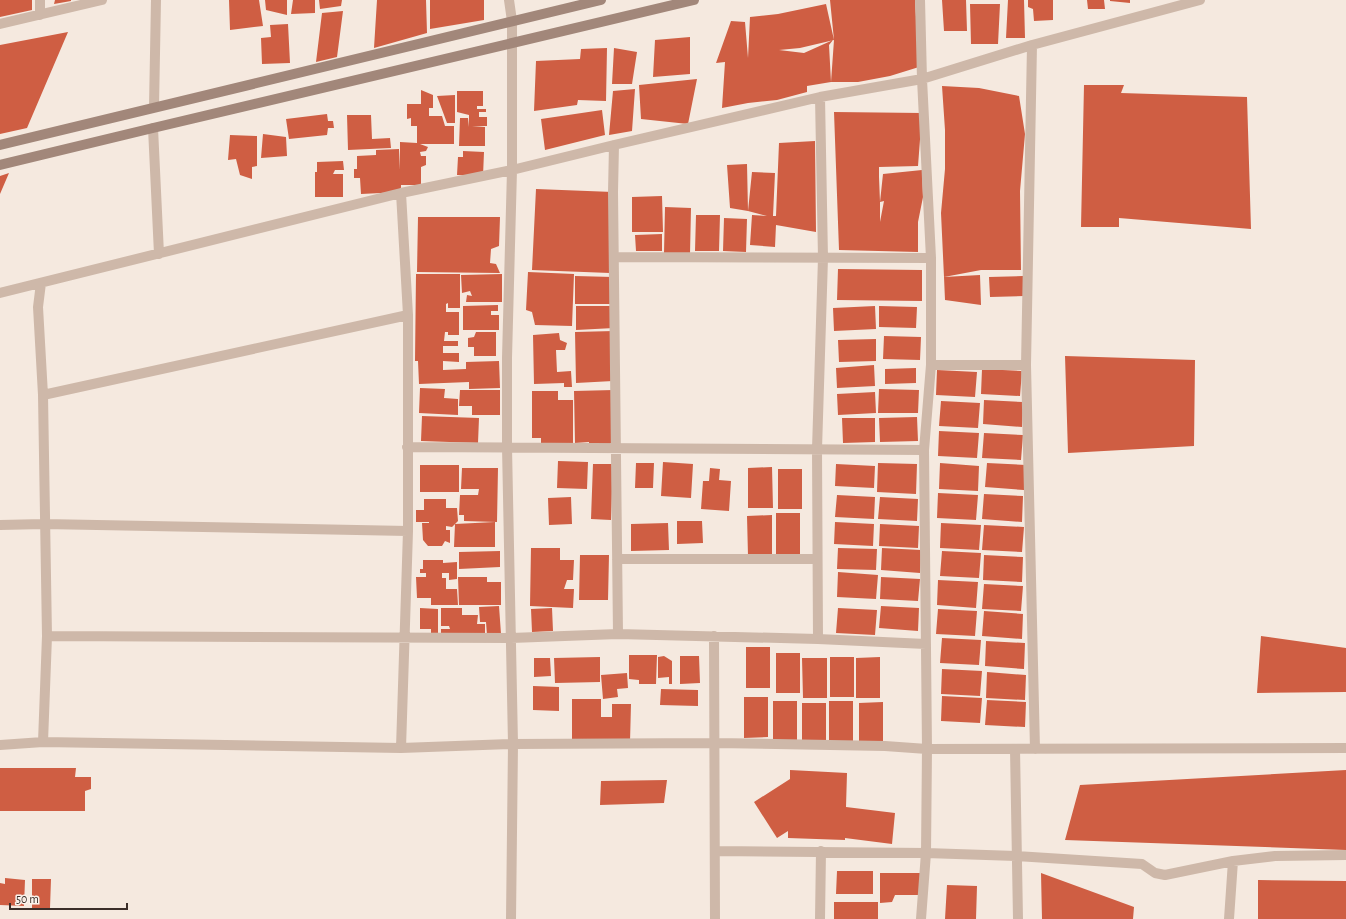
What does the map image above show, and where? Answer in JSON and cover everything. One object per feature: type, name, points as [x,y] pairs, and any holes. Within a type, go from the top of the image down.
[{"type":"street","points":[[40,0],[40,15]]},
{"type":"street","points":[[0,24],[102,0]]},
{"type":"street","points":[[154,107],[156,0]]},
{"type":"street","points":[[509,0],[512,21],[512,170],[506,447],[514,744],[511,919]]},
{"type":"street","points":[[0,145],[601,0]]},
{"type":"street","points":[[0,165],[694,0]]},
{"type":"street","points":[[920,0],[922,79],[931,258],[931,365],[924,450],[927,749],[926,853],[922,919]]},
{"type":"street","points":[[0,293],[401,193],[512,170],[820,97],[922,79],[1032,45],[1200,0]]},
{"type":"street","points":[[1032,45],[1026,365],[1035,749]]},
{"type":"street","points":[[818,639],[817,449],[823,258],[820,97]]},
{"type":"street","points":[[153,128],[159,254]]},
{"type":"street","points":[[614,145],[618,634]]},
{"type":"street","points":[[401,193],[408,316],[408,531],[401,748]]},
{"type":"street","points":[[615,257],[931,258]]},
{"type":"street","points":[[41,283],[38,307],[43,395],[47,636],[43,742]]},
{"type":"street","points":[[43,395],[408,316]]},
{"type":"street","points":[[931,365],[1026,365]]},
{"type":"street","points":[[407,446],[924,450]]},
{"type":"street","points":[[0,525],[44,524],[408,531]]},
{"type":"street","points":[[617,559],[817,559]]},
{"type":"street","points":[[47,636],[511,638],[618,634],[818,639],[926,644]]},
{"type":"street","points":[[714,636],[716,743],[716,919]]},
{"type":"street","points":[[0,745],[43,742],[401,748],[514,744],[716,743],[885,746],[927,749],[1346,748]]},
{"type":"street","points":[[1015,748],[1018,919]]},
{"type":"street","points":[[716,851],[821,851],[1016,856],[1142,864],[1155,873],[1165,875],[1233,861],[1275,856],[1346,855]]},
{"type":"street","points":[[820,919],[821,851]]},
{"type":"street","points":[[1229,919],[1233,861]]},
{"type":"building","points":[[0,0],[32,0],[32,10],[0,17]]},
{"type":"building","points":[[55,0],[71,0],[71,1],[54,4]]},
{"type":"building","points":[[229,0],[259,0],[263,26],[230,30]]},
{"type":"building","points":[[265,0],[287,0],[287,15],[266,10]]},
{"type":"building","points":[[293,0],[315,0],[315,13],[291,14]]},
{"type":"building","points":[[319,0],[342,0],[341,6],[320,9]]},
{"type":"building","points":[[377,0],[426,0],[427,33],[374,48]]},
{"type":"building","points":[[430,0],[484,0],[484,20],[430,29]]},
{"type":"building","points":[[830,0],[915,0],[919,67],[890,76],[858,82],[831,82],[834,40]]},
{"type":"building","points":[[942,0],[966,0],[967,31],[944,31]]},
{"type":"building","points":[[1008,0],[1024,0],[1025,38],[1006,38]]},
{"type":"building","points":[[1028,0],[1053,0],[1053,20],[1034,21],[1033,9],[1028,7]]},
{"type":"building","points":[[1087,0],[1104,0],[1105,9],[1088,9]]},
{"type":"building","points":[[1130,0],[1130,3],[1110,1]]},
{"type":"building","points":[[826,4],[834,40],[829,45],[831,82],[807,86],[807,92],[777,100],[748,103],[722,108],[725,62],[716,63],[731,21],[745,22],[748,58],[750,17],[778,14]],"holes":[[[832,40],[804,53],[779,50],[800,48]]]},
{"type":"building","points":[[970,4],[1000,4],[998,44],[971,44]]},
{"type":"building","points":[[343,11],[337,57],[316,62],[322,13]]},
{"type":"building","points":[[288,24],[290,63],[262,64],[261,38],[271,37],[270,25]]},
{"type":"building","points":[[68,32],[27,128],[0,134],[0,45]]},
{"type":"building","points":[[690,37],[690,74],[653,77],[655,40]]},
{"type":"building","points":[[607,48],[606,101],[578,100],[577,105],[534,111],[536,61],[580,59],[581,49]]},
{"type":"building","points":[[614,48],[637,52],[632,84],[612,84]]},
{"type":"building","points":[[697,79],[688,124],[641,119],[639,85]]},
{"type":"building","points":[[1084,85],[1124,85],[1121,93],[1247,97],[1251,229],[1119,218],[1119,227],[1081,227]]},
{"type":"building","points":[[942,86],[979,88],[1019,96],[1025,134],[1020,191],[1021,270],[981,270],[944,277],[941,213],[945,169],[945,130]]},
{"type":"building","points":[[635,89],[632,131],[609,135],[613,91]]},
{"type":"building","points":[[421,90],[433,95],[433,108],[429,108],[429,116],[442,116],[445,126],[454,126],[454,144],[420,144],[428,147],[426,151],[420,152],[421,156],[426,156],[426,165],[421,167],[421,185],[401,185],[401,192],[361,194],[360,178],[354,178],[354,169],[357,169],[357,156],[376,155],[376,150],[399,149],[400,170],[400,142],[417,143],[417,126],[411,126],[411,118],[407,119],[407,104],[421,104]]},
{"type":"building","points":[[457,91],[483,91],[483,106],[477,106],[477,109],[486,109],[486,112],[479,112],[479,117],[487,117],[487,126],[472,126],[485,127],[485,146],[459,146],[460,118],[468,118],[469,127],[469,115],[457,112]]},
{"type":"building","points":[[455,95],[455,123],[447,123],[437,96]]},
{"type":"building","points":[[602,110],[605,135],[545,150],[541,119]]},
{"type":"building","points":[[834,112],[922,113],[918,166],[879,167],[880,202],[883,174],[922,170],[923,197],[918,222],[918,252],[839,250]],"holes":[[[884,201],[880,222],[880,202]]]},
{"type":"building","points":[[327,114],[328,121],[333,121],[334,128],[328,128],[327,135],[289,139],[286,119]]},
{"type":"building","points":[[347,115],[371,115],[372,139],[390,138],[391,148],[348,150]]},
{"type":"building","points":[[263,134],[286,137],[287,156],[261,158]]},
{"type":"building","points":[[230,135],[257,136],[257,166],[252,167],[252,179],[240,175],[236,159],[228,160]]},
{"type":"building","points":[[815,141],[816,232],[776,225],[775,247],[750,245],[752,215],[767,216],[748,211],[752,172],[775,173],[773,216],[776,216],[779,143]]},
{"type":"building","points":[[463,151],[484,152],[483,176],[457,175],[458,157],[463,157]]},
{"type":"building","points":[[343,161],[344,170],[335,170],[333,174],[343,174],[343,197],[315,197],[315,172],[317,172],[317,162]]},
{"type":"building","points":[[747,164],[748,211],[730,208],[727,165]]},
{"type":"building","points":[[9,173],[0,194],[0,176]]},
{"type":"building","points":[[536,189],[613,192],[610,273],[532,270]]},
{"type":"building","points":[[662,196],[663,232],[632,232],[632,197]]},
{"type":"building","points":[[665,207],[691,208],[690,254],[664,253]]},
{"type":"building","points":[[696,215],[720,215],[719,251],[695,251]]},
{"type":"building","points":[[418,217],[500,217],[499,246],[491,249],[490,263],[496,264],[500,273],[417,272]]},
{"type":"building","points":[[724,218],[747,219],[746,252],[723,251]]},
{"type":"building","points":[[662,234],[662,251],[636,251],[635,235]]},
{"type":"building","points":[[838,269],[922,270],[922,301],[837,300]]},
{"type":"building","points":[[528,272],[574,274],[572,326],[535,325],[532,312],[526,310]]},
{"type":"building","points":[[416,274],[460,274],[460,308],[448,308],[448,303],[446,304],[446,312],[459,312],[459,335],[448,335],[448,332],[445,332],[444,341],[458,341],[458,346],[443,346],[443,353],[459,353],[459,362],[443,361],[443,370],[466,369],[466,362],[499,361],[500,388],[469,389],[469,382],[419,384],[418,361],[415,361]]},
{"type":"building","points":[[502,274],[502,302],[466,302],[467,295],[472,296],[470,291],[462,293],[461,275]]},
{"type":"building","points":[[980,275],[981,305],[945,300],[944,277]]},
{"type":"building","points":[[575,276],[613,277],[615,304],[575,304]]},
{"type":"building","points":[[1023,276],[1024,296],[990,297],[989,277]]},
{"type":"building","points":[[498,305],[498,311],[491,311],[491,315],[499,315],[499,330],[463,330],[463,306]]},
{"type":"building","points":[[576,306],[613,306],[614,328],[576,330]]},
{"type":"building","points":[[875,306],[876,329],[834,331],[833,308]]},
{"type":"building","points":[[879,306],[917,307],[916,328],[879,327]]},
{"type":"building","points":[[614,331],[613,381],[576,383],[575,332]]},
{"type":"building","points":[[476,332],[496,332],[496,356],[474,356],[474,347],[468,347],[468,338],[474,337]]},
{"type":"building","points":[[559,333],[560,340],[567,343],[565,350],[556,350],[557,372],[571,371],[572,387],[564,387],[564,383],[534,384],[533,335]]},
{"type":"building","points":[[884,336],[921,337],[920,360],[883,359]]},
{"type":"building","points":[[876,339],[876,361],[839,362],[838,340]]},
{"type":"building","points":[[1065,356],[1195,360],[1194,446],[1068,453]]},
{"type":"building","points":[[874,365],[875,386],[837,388],[836,368]]},
{"type":"building","points":[[916,368],[916,383],[885,384],[885,369]]},
{"type":"building","points":[[982,369],[1022,371],[1020,396],[981,394]]},
{"type":"building","points":[[937,370],[977,372],[975,397],[936,395]]},
{"type":"building","points":[[420,388],[445,389],[444,398],[458,399],[458,415],[419,413]]},
{"type":"building","points":[[879,389],[919,390],[918,413],[878,413]]},
{"type":"building","points":[[460,390],[500,390],[500,415],[472,415],[472,406],[459,406]]},
{"type":"building","points":[[614,390],[615,447],[589,447],[589,442],[575,443],[574,391]]},
{"type":"building","points":[[532,391],[558,391],[558,400],[573,400],[573,443],[541,444],[541,438],[532,438]]},
{"type":"building","points":[[875,392],[876,413],[838,415],[837,394]]},
{"type":"building","points":[[984,400],[1023,402],[1022,427],[983,424]]},
{"type":"building","points":[[941,401],[980,403],[978,428],[939,426]]},
{"type":"building","points":[[422,416],[479,418],[478,443],[421,441]]},
{"type":"building","points":[[917,417],[918,441],[880,442],[879,418]]},
{"type":"building","points":[[842,418],[875,418],[875,442],[843,443]]},
{"type":"building","points":[[939,431],[979,433],[977,458],[938,456]]},
{"type":"building","points":[[984,433],[1023,435],[1021,460],[982,458]]},
{"type":"building","points":[[558,461],[588,462],[587,489],[557,488]]},
{"type":"building","points":[[663,462],[693,464],[691,498],[661,496]]},
{"type":"building","points":[[636,463],[654,463],[653,488],[635,488]]},
{"type":"building","points":[[878,463],[917,464],[916,494],[877,492]]},
{"type":"building","points":[[940,463],[979,466],[978,491],[939,489]]},
{"type":"building","points":[[987,463],[1026,465],[1024,490],[985,487]]},
{"type":"building","points":[[593,464],[613,464],[611,520],[591,519]]},
{"type":"building","points":[[836,464],[875,466],[874,488],[835,486]]},
{"type":"building","points":[[420,465],[459,465],[459,492],[420,492]]},
{"type":"building","points":[[772,467],[773,508],[748,508],[748,468]]},
{"type":"building","points":[[462,468],[498,468],[497,522],[464,521],[464,515],[459,515],[460,495],[478,495],[479,489],[461,489]]},
{"type":"building","points":[[710,468],[720,469],[719,480],[731,481],[729,511],[701,509],[703,481],[709,481]]},
{"type":"building","points":[[778,469],[802,469],[802,509],[778,509]]},
{"type":"building","points":[[938,493],[978,495],[976,520],[937,518]]},
{"type":"building","points":[[984,494],[1023,496],[1022,522],[982,519]]},
{"type":"building","points":[[837,495],[875,497],[874,519],[835,517]]},
{"type":"building","points":[[571,497],[572,524],[549,525],[548,498]]},
{"type":"building","points":[[880,497],[918,499],[917,521],[878,519]]},
{"type":"building","points":[[424,499],[446,499],[446,508],[457,508],[458,521],[452,527],[446,526],[446,530],[450,530],[450,543],[445,541],[442,546],[428,546],[423,540],[422,523],[429,522],[416,522],[416,510],[424,510]]},
{"type":"building","points":[[776,513],[800,513],[800,554],[776,554]]},
{"type":"building","points":[[772,515],[772,556],[748,556],[747,516]]},
{"type":"building","points":[[677,521],[702,521],[703,543],[677,544]]},
{"type":"building","points":[[495,522],[495,547],[454,547],[455,524]]},
{"type":"building","points":[[835,522],[874,524],[873,546],[834,544]]},
{"type":"building","points":[[668,523],[669,550],[631,551],[631,524]]},
{"type":"building","points":[[941,523],[981,525],[979,550],[940,548]]},
{"type":"building","points":[[880,524],[919,526],[918,548],[879,546]]},
{"type":"building","points":[[984,525],[1024,527],[1022,552],[982,550]]},
{"type":"building","points":[[531,548],[560,548],[560,560],[574,560],[573,580],[567,580],[564,589],[574,589],[573,608],[530,606]]},
{"type":"building","points":[[838,548],[877,549],[876,570],[837,569]]},
{"type":"building","points":[[882,548],[921,550],[920,573],[881,570]]},
{"type":"building","points":[[500,551],[500,567],[459,569],[459,552]]},
{"type":"building","points":[[942,551],[981,553],[979,578],[940,576]]},
{"type":"building","points":[[580,555],[609,555],[608,600],[579,600]]},
{"type":"building","points":[[984,555],[1023,557],[1022,582],[983,580]]},
{"type":"building","points":[[423,560],[443,560],[443,563],[457,562],[457,579],[449,580],[449,573],[442,573],[442,578],[446,578],[446,589],[457,589],[458,605],[431,605],[431,598],[417,598],[416,577],[426,577],[426,573],[420,573],[420,569],[423,569]]},
{"type":"building","points":[[838,572],[878,575],[876,599],[837,597]]},
{"type":"building","points":[[458,577],[487,577],[487,582],[501,582],[501,605],[459,605]]},
{"type":"building","points":[[881,577],[920,579],[918,601],[880,599]]},
{"type":"building","points":[[938,580],[978,582],[976,608],[937,605]]},
{"type":"building","points":[[984,584],[1023,586],[1021,611],[982,609]]},
{"type":"building","points":[[499,606],[501,634],[487,635],[486,622],[480,622],[479,607]]},
{"type":"building","points":[[881,606],[919,608],[918,631],[879,628]]},
{"type":"building","points":[[420,608],[438,609],[438,634],[431,637],[431,629],[420,629]]},
{"type":"building","points":[[441,608],[462,608],[462,615],[478,615],[477,624],[485,624],[485,635],[441,634],[441,629],[450,629],[449,626],[441,626]]},
{"type":"building","points":[[552,608],[553,631],[532,632],[531,609]]},
{"type":"building","points":[[838,608],[877,610],[875,635],[836,633]]},
{"type":"building","points":[[938,609],[977,611],[975,636],[936,634]]},
{"type":"building","points":[[984,611],[1023,614],[1022,639],[982,636]]},
{"type":"building","points":[[1261,636],[1346,648],[1346,692],[1257,693]]},
{"type":"building","points":[[942,638],[981,640],[979,665],[940,663]]},
{"type":"building","points":[[986,641],[1025,643],[1024,669],[985,666]]},
{"type":"building","points":[[746,647],[770,647],[770,688],[746,688]]},
{"type":"building","points":[[776,653],[800,653],[800,693],[776,693]]},
{"type":"building","points":[[629,655],[657,655],[656,684],[639,684],[639,680],[629,679]]},
{"type":"building","points":[[664,656],[672,661],[672,684],[669,684],[669,677],[658,678],[658,657]]},
{"type":"building","points":[[680,656],[699,656],[700,683],[680,684]]},
{"type":"building","points":[[600,657],[600,682],[555,683],[554,658]]},
{"type":"building","points":[[830,657],[854,657],[854,697],[830,697]]},
{"type":"building","points":[[880,657],[880,698],[856,698],[856,658]]},
{"type":"building","points":[[534,658],[550,658],[551,676],[534,677]]},
{"type":"building","points":[[802,658],[827,658],[827,698],[803,698]]},
{"type":"building","points":[[942,669],[982,671],[980,696],[941,694]]},
{"type":"building","points":[[987,672],[1026,675],[1025,700],[986,698]]},
{"type":"building","points":[[627,673],[628,688],[617,689],[618,697],[603,699],[601,675]]},
{"type":"building","points":[[533,686],[559,687],[559,711],[533,710]]},
{"type":"building","points":[[661,689],[698,690],[698,706],[660,705]]},
{"type":"building","points":[[942,696],[982,698],[980,723],[941,721]]},
{"type":"building","points":[[744,697],[768,697],[768,737],[744,738]]},
{"type":"building","points":[[572,699],[601,699],[601,717],[612,717],[612,704],[631,704],[630,742],[572,742]]},
{"type":"building","points":[[987,700],[1026,702],[1025,727],[985,725]]},
{"type":"building","points":[[773,701],[797,701],[797,741],[773,741]]},
{"type":"building","points":[[829,701],[853,701],[853,741],[829,741]]},
{"type":"building","points":[[883,702],[883,742],[859,743],[859,703]]},
{"type":"building","points":[[802,703],[826,703],[826,743],[802,743]]},
{"type":"building","points":[[0,768],[76,768],[75,777],[91,777],[91,789],[85,791],[85,811],[0,811]]},
{"type":"building","points":[[790,770],[847,773],[846,807],[895,813],[892,844],[845,838],[845,840],[788,838],[788,831],[777,838],[754,802],[790,779]]},
{"type":"building","points":[[1346,770],[1346,850],[1065,840],[1080,785]]},
{"type":"building","points":[[667,780],[664,803],[600,805],[601,781]]},
{"type":"building","points":[[837,871],[873,871],[873,894],[836,894]]},
{"type":"building","points":[[880,873],[921,873],[921,895],[895,895],[892,902],[880,903]]},
{"type":"building","points":[[1041,873],[1134,907],[1133,919],[1042,919]]},
{"type":"building","points":[[5,878],[25,880],[24,906],[0,905],[0,883],[5,884]]},
{"type":"building","points":[[32,879],[51,879],[50,908],[32,908]]},
{"type":"building","points":[[1258,880],[1346,881],[1346,919],[1258,919]]},
{"type":"building","points":[[947,885],[977,886],[976,919],[945,919]]},
{"type":"building","points":[[834,902],[878,902],[878,919],[834,919]]}]
